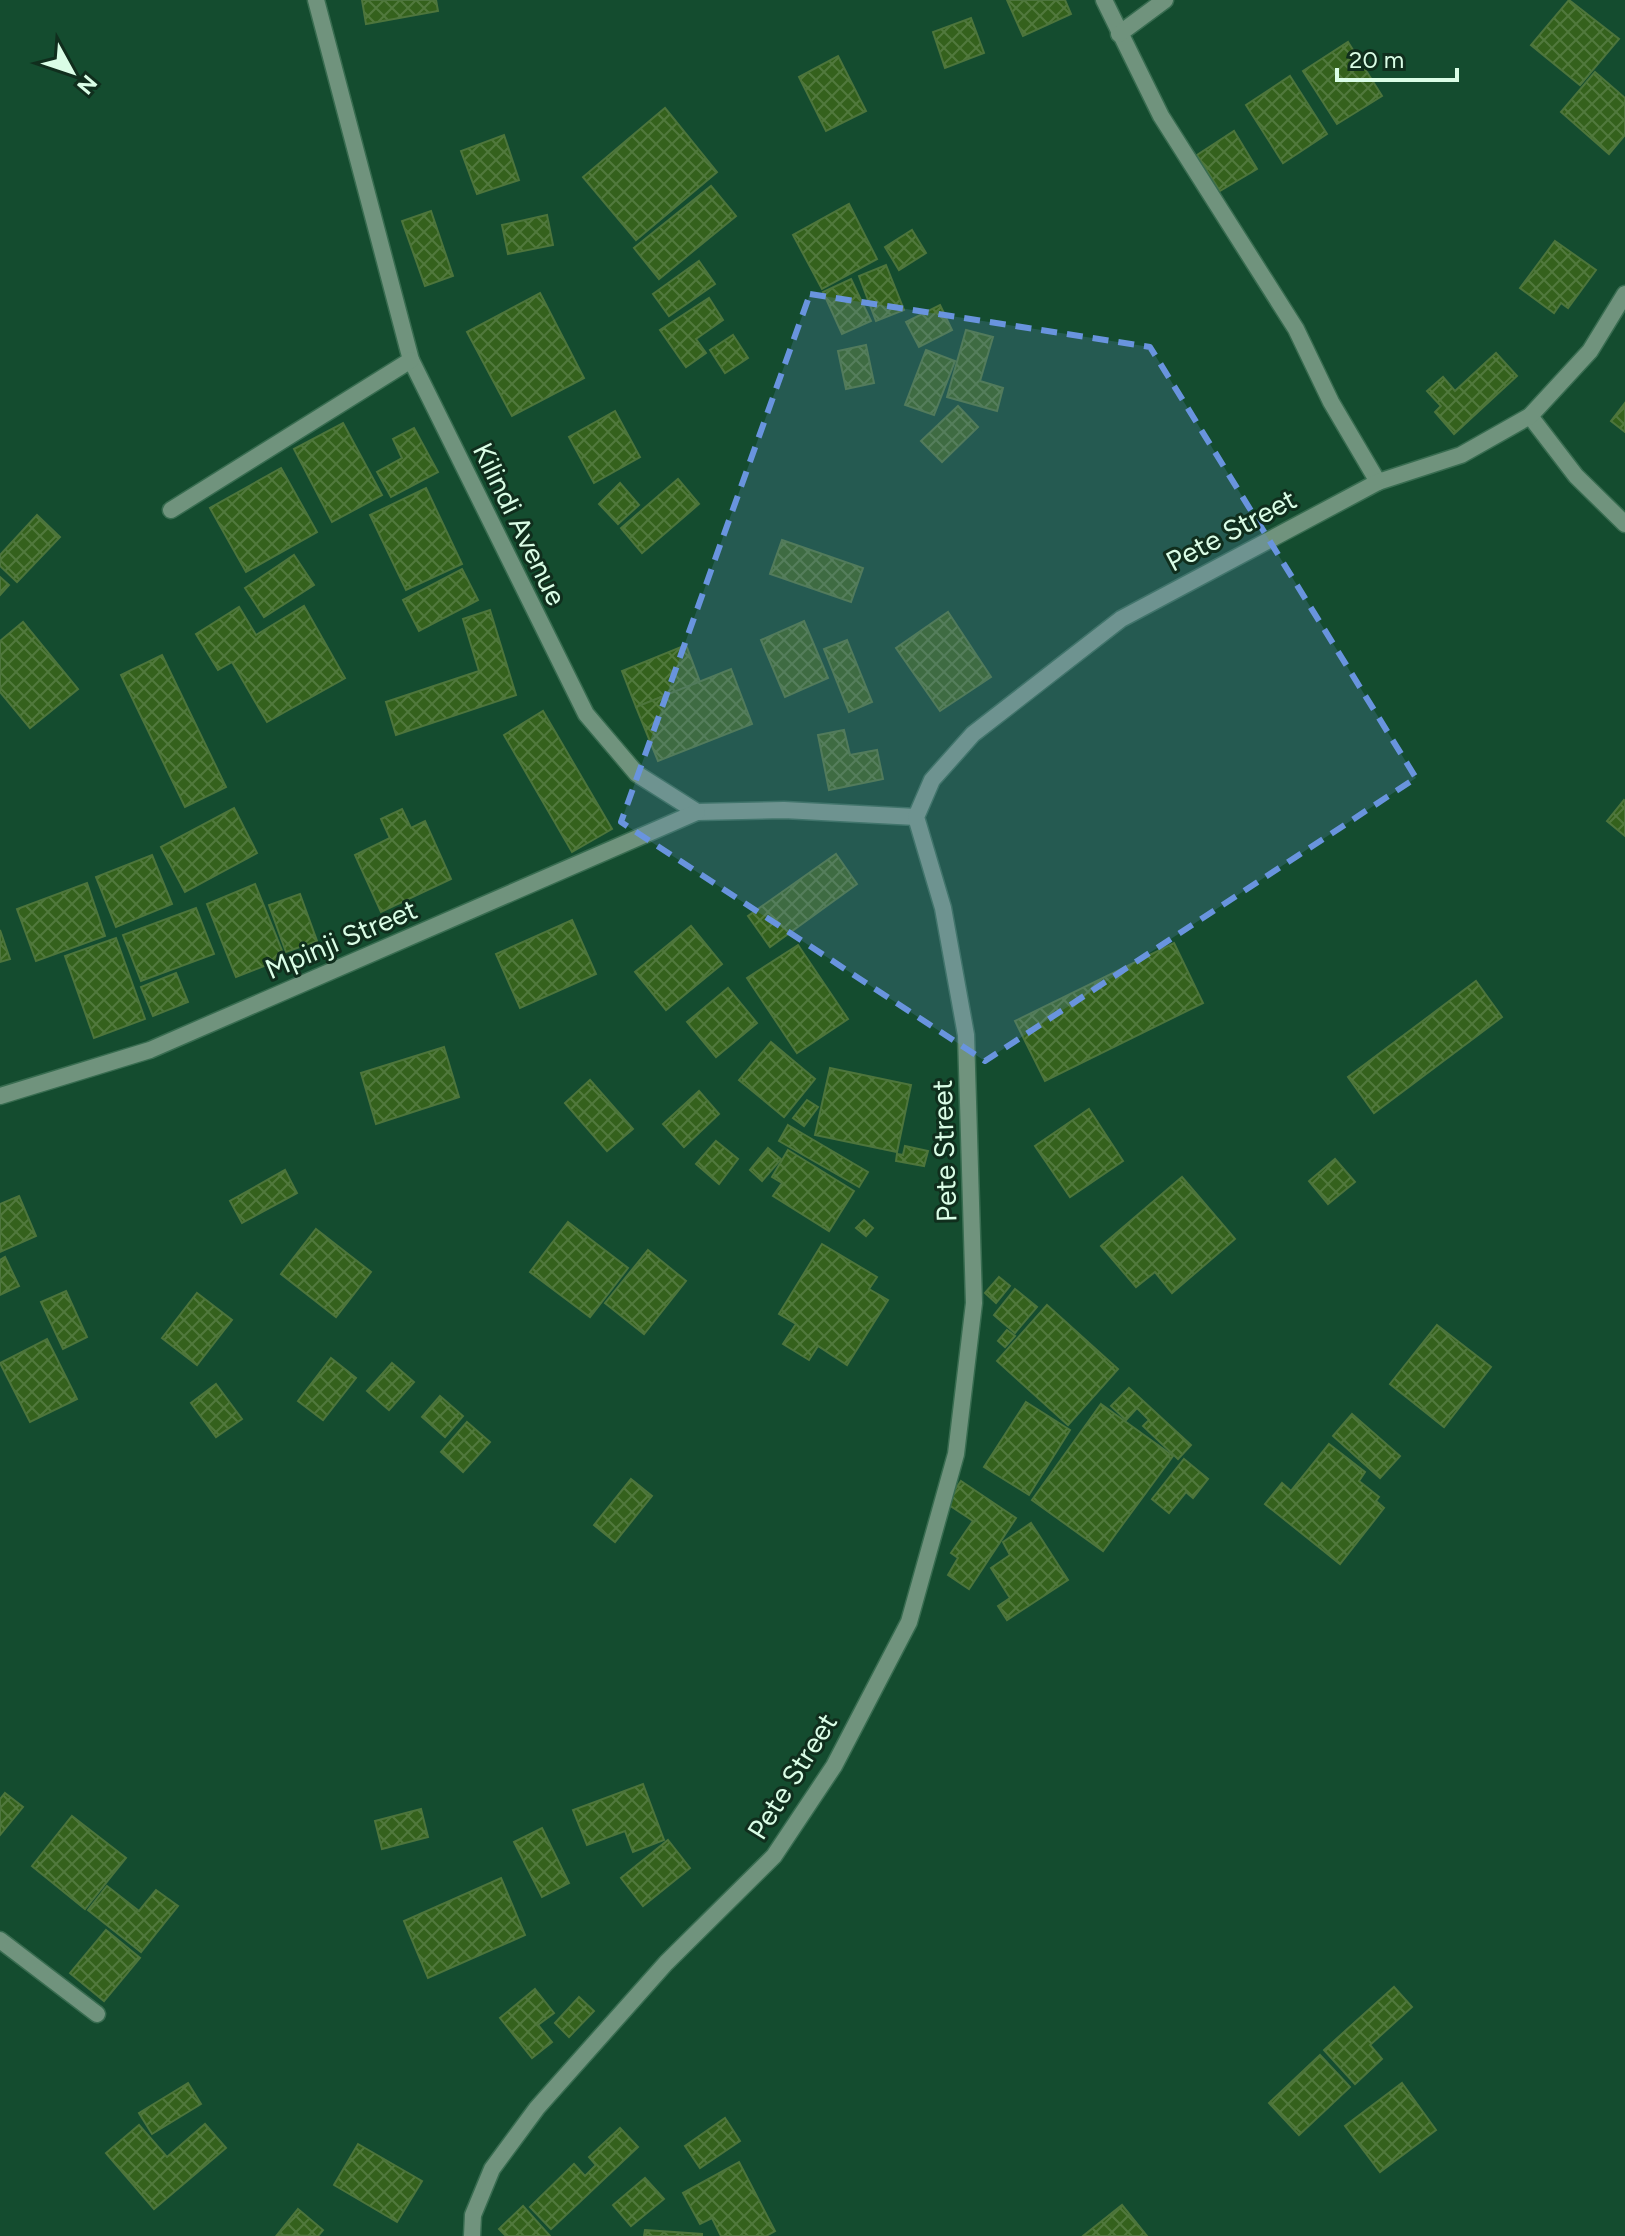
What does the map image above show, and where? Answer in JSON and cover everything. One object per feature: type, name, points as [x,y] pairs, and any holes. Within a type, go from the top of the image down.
[{"type":"street","name":"Kilindi Avenue","points":[[316,0],[411,360],[586,714],[637,774],[697,812]]},
{"type":"street","points":[[1104,0],[1161,116],[1296,329],[1331,402],[1378,482]]},
{"type":"street","points":[[1119,34],[1165,0]]},
{"type":"street","name":"Pete Street","points":[[472,2236],[473,2215],[492,2169],[537,2108],[666,1963],[774,1856],[834,1766],[909,1622],[956,1454],[974,1303],[966,1035],[943,908],[916,817],[932,780],[973,734],[1121,619],[1378,482],[1461,455],[1530,416],[1590,351],[1625,294]]},
{"type":"street","points":[[171,510],[411,360]]},
{"type":"street","points":[[1530,416],[1576,476],[1625,524]]},
{"type":"street","points":[[697,812],[784,810],[916,817]]},
{"type":"street","name":"Mpinji Street","points":[[0,1096],[150,1050],[697,812]]},
{"type":"street","points":[[0,1940],[97,2014]]},
{"type":"highlighted area","points":[[810,294],[1150,347],[1416,778],[985,1061],[621,822]]},
{"type":"building","points":[[362,0],[436,0],[438,11],[366,24]]},
{"type":"building","points":[[1007,0],[1065,0],[1071,14],[1023,36]]},
{"type":"building","points":[[1569,0],[1619,39],[1580,85],[1531,45]]},
{"type":"building","points":[[971,18],[984,53],[945,68],[933,32]]},
{"type":"building","points":[[1348,42],[1382,96],[1337,124],[1303,71]]},
{"type":"building","points":[[838,56],[866,111],[826,131],[799,77]]},
{"type":"building","points":[[1595,72],[1625,98],[1625,135],[1609,154],[1561,112]]},
{"type":"building","points":[[1290,76],[1327,134],[1283,163],[1246,105]]},
{"type":"building","points":[[665,108],[717,172],[636,240],[583,177]]},
{"type":"building","points":[[1234,131],[1257,169],[1220,191],[1197,155]]},
{"type":"building","points":[[504,135],[519,180],[477,194],[461,151]]},
{"type":"building","points":[[711,186],[736,216],[659,279],[634,248]]},
{"type":"building","points":[[849,204],[877,259],[822,289],[793,235]]},
{"type":"building","points":[[431,211],[453,276],[425,286],[402,221]]},
{"type":"building","points":[[547,215],[553,245],[508,254],[502,225]]},
{"type":"building","points":[[912,230],[926,253],[899,270],[885,247]]},
{"type":"building","points":[[1555,241],[1596,270],[1568,308],[1561,303],[1554,313],[1520,288]]},
{"type":"building","points":[[699,261],[715,284],[669,316],[653,294]]},
{"type":"building","points":[[886,265],[904,310],[876,321],[859,276]]},
{"type":"building","points":[[851,279],[871,321],[842,334],[823,292]]},
{"type":"building","points":[[540,293],[584,378],[512,416],[467,332]]},
{"type":"building","points":[[709,298],[723,320],[696,339],[706,353],[686,367],[660,330]]},
{"type":"building","points":[[940,305],[952,330],[919,347],[906,322]]},
{"type":"building","points":[[966,330],[993,337],[980,381],[1003,388],[997,411],[947,397]]},
{"type":"building","points":[[733,335],[748,358],[725,373],[710,350]]},
{"type":"building","points":[[866,345],[874,383],[846,389],[838,351]]},
{"type":"building","points":[[926,350],[955,361],[934,415],[905,405]]},
{"type":"building","points":[[1496,353],[1517,376],[1454,434],[1435,412],[1441,406],[1427,391],[1443,377],[1455,391]]},
{"type":"building","points":[[1625,403],[1625,432],[1611,421]]},
{"type":"building","points":[[958,406],[978,427],[942,462],[921,441]]},
{"type":"building","points":[[615,411],[640,457],[594,483],[569,437]]},
{"type":"building","points":[[343,423],[382,495],[332,522],[294,449]]},
{"type":"building","points":[[414,428],[438,472],[391,497],[377,472],[402,458],[393,439]]},
{"type":"building","points":[[281,468],[317,532],[246,572],[210,508]]},
{"type":"building","points":[[678,479],[699,504],[642,553],[621,528]]},
{"type":"building","points":[[620,483],[639,505],[618,524],[599,504]]},
{"type":"building","points":[[426,488],[462,564],[406,590],[370,515]]},
{"type":"building","points":[[37,515],[60,537],[17,582],[0,566],[0,555]]},
{"type":"building","points":[[782,540],[863,568],[851,602],[770,574]]},
{"type":"building","points":[[294,555],[314,585],[264,617],[245,588]]},
{"type":"building","points":[[462,569],[478,600],[419,631],[403,600]]},
{"type":"building","points":[[0,577],[9,585],[0,595]]},
{"type":"building","points":[[304,606],[345,678],[267,722],[232,662],[218,670],[196,634],[239,607],[256,635]]},
{"type":"building","points":[[490,610],[516,695],[396,735],[386,702],[479,671],[463,619]]},
{"type":"building","points":[[948,612],[991,677],[940,711],[896,648]]},
{"type":"building","points":[[804,621],[828,678],[785,697],[761,640]]},
{"type":"building","points":[[23,622],[78,689],[30,728],[0,692],[0,641]]},
{"type":"building","points":[[847,640],[872,702],[849,712],[824,649]]},
{"type":"building","points":[[686,645],[700,682],[636,707],[622,671]]},
{"type":"building","points":[[162,655],[226,787],[185,807],[121,675]]},
{"type":"building","points":[[731,669],[752,724],[658,761],[636,707]]},
{"type":"building","points":[[543,711],[612,829],[572,852],[504,735]]},
{"type":"building","points":[[844,730],[850,755],[877,750],[883,779],[829,790],[818,735]]},
{"type":"building","points":[[1625,801],[1625,836],[1607,821]]},
{"type":"building","points":[[234,808],[257,853],[185,892],[161,847]]},
{"type":"building","points":[[402,809],[411,828],[425,821],[451,879],[381,912],[355,855],[390,838],[381,819]]},
{"type":"building","points":[[836,854],[857,884],[770,947],[748,916]]},
{"type":"building","points":[[152,855],[172,904],[116,927],[96,877]]},
{"type":"building","points":[[87,883],[105,936],[36,961],[17,909]]},
{"type":"building","points":[[255,884],[285,958],[236,977],[207,904]]},
{"type":"building","points":[[300,894],[317,941],[286,952],[269,905]]},
{"type":"building","points":[[196,908],[214,954],[141,981],[123,935]]},
{"type":"building","points":[[572,920],[596,974],[520,1008],[496,954]]},
{"type":"building","points":[[691,926],[722,964],[666,1010],[635,972]]},
{"type":"building","points":[[0,930],[10,959],[0,962]]},
{"type":"building","points":[[116,938],[145,1019],[94,1038],[65,956]]},
{"type":"building","points":[[1174,943],[1203,1003],[1045,1081],[1015,1021]]},
{"type":"building","points":[[798,945],[848,1019],[797,1053],[747,978]]},
{"type":"building","points":[[176,973],[188,1002],[153,1016],[141,987]]},
{"type":"building","points":[[1476,981],[1502,1017],[1374,1113],[1348,1077]]},
{"type":"building","points":[[728,988],[757,1023],[716,1057],[687,1022]]},
{"type":"building","points":[[771,1042],[815,1079],[784,1117],[739,1080]]},
{"type":"building","points":[[444,1047],[459,1097],[376,1124],[361,1073]]},
{"type":"building","points":[[830,1068],[911,1085],[897,1152],[815,1135]]},
{"type":"building","points":[[590,1080],[633,1129],[607,1151],[565,1103]]},
{"type":"building","points":[[699,1091],[719,1114],[684,1147],[663,1124]]},
{"type":"building","points":[[807,1100],[818,1107],[804,1126],[793,1118]]},
{"type":"building","points":[[1089,1109],[1123,1161],[1070,1197],[1035,1146]]},
{"type":"building","points":[[788,1125],[868,1172],[859,1187],[779,1141]]},
{"type":"building","points":[[716,1141],[738,1159],[719,1184],[696,1164]]},
{"type":"building","points":[[905,1146],[928,1151],[924,1166],[896,1161],[897,1154],[903,1155]]},
{"type":"building","points":[[768,1148],[781,1159],[762,1181],[750,1170]]},
{"type":"building","points":[[788,1150],[854,1191],[829,1231],[773,1196],[782,1183],[772,1177]]},
{"type":"building","points":[[1335,1159],[1355,1182],[1328,1204],[1309,1181]]},
{"type":"building","points":[[285,1170],[297,1193],[242,1223],[230,1201]]},
{"type":"building","points":[[1182,1177],[1235,1239],[1172,1293],[1155,1272],[1136,1287],[1101,1246]]},
{"type":"building","points":[[19,1196],[36,1236],[0,1252],[0,1204]]},
{"type":"building","points":[[864,1220],[873,1228],[866,1236],[856,1228]]},
{"type":"building","points":[[568,1222],[628,1268],[590,1317],[530,1272]]},
{"type":"building","points":[[316,1229],[371,1272],[336,1317],[281,1274]]},
{"type":"building","points":[[822,1244],[877,1277],[869,1289],[888,1300],[847,1365],[818,1346],[809,1360],[783,1344],[796,1324],[779,1314]]},
{"type":"building","points":[[648,1250],[686,1281],[644,1334],[605,1303]]},
{"type":"building","points":[[5,1257],[19,1286],[0,1295],[0,1260]]},
{"type":"building","points":[[999,1277],[1010,1286],[996,1303],[985,1293]]},
{"type":"building","points":[[1015,1289],[1037,1307],[1015,1333],[994,1315]]},
{"type":"building","points":[[66,1291],[87,1337],[63,1349],[41,1302]]},
{"type":"building","points":[[197,1293],[232,1320],[197,1365],[162,1338]]},
{"type":"building","points":[[1047,1305],[1118,1369],[1068,1425],[997,1361]]},
{"type":"building","points":[[1437,1325],[1491,1367],[1444,1427],[1390,1384]]},
{"type":"building","points":[[1007,1330],[1015,1336],[1005,1347],[998,1341]]},
{"type":"building","points":[[47,1339],[77,1399],[30,1422],[0,1363]]},
{"type":"building","points":[[331,1358],[356,1378],[323,1420],[298,1401]]},
{"type":"building","points":[[392,1363],[414,1382],[389,1410],[367,1391]]},
{"type":"building","points":[[216,1384],[242,1419],[216,1437],[191,1403]]},
{"type":"building","points":[[1129,1388],[1191,1445],[1178,1459],[1143,1426],[1149,1420],[1137,1408],[1126,1420],[1111,1406]]},
{"type":"building","points":[[440,1396],[463,1416],[445,1437],[422,1417]]},
{"type":"building","points":[[1026,1402],[1070,1430],[1029,1495],[984,1467]]},
{"type":"building","points":[[1101,1404],[1173,1456],[1103,1551],[1032,1500]]},
{"type":"building","points":[[1352,1414],[1400,1456],[1380,1478],[1333,1436]]},
{"type":"building","points":[[467,1422],[490,1442],[463,1472],[441,1452]]},
{"type":"building","points":[[1329,1444],[1365,1472],[1359,1481],[1379,1497],[1376,1501],[1384,1508],[1340,1564],[1265,1504],[1282,1483],[1291,1491]]},
{"type":"building","points":[[1184,1459],[1208,1479],[1193,1498],[1186,1492],[1169,1513],[1152,1499]]},
{"type":"building","points":[[631,1479],[652,1496],[615,1542],[594,1525]]},
{"type":"building","points":[[961,1481],[1016,1518],[969,1589],[948,1575],[958,1558],[951,1553],[973,1521],[946,1503]]},
{"type":"building","points":[[1031,1523],[1068,1580],[1007,1620],[998,1606],[1010,1598],[991,1568],[1010,1555],[1003,1542]]},
{"type":"building","points":[[643,1784],[664,1840],[633,1852],[625,1831],[587,1845],[573,1810]]},
{"type":"building","points":[[5,1793],[23,1807],[0,1835],[0,1799]]},
{"type":"building","points":[[421,1809],[428,1837],[382,1849],[375,1821]]},
{"type":"building","points":[[72,1816],[126,1858],[85,1909],[32,1866]]},
{"type":"building","points":[[542,1828],[569,1883],[542,1897],[514,1842]]},
{"type":"building","points":[[668,1840],[690,1868],[643,1906],[621,1878]]},
{"type":"building","points":[[501,1878],[525,1935],[428,1978],[404,1921]]},
{"type":"building","points":[[107,1886],[139,1911],[156,1890],[178,1906],[141,1952],[88,1910]]},
{"type":"building","points":[[106,1930],[140,1958],[104,2001],[70,1973]]},
{"type":"building","points":[[1394,1987],[1412,2007],[1370,2045],[1382,2059],[1355,2084],[1324,2050]]},
{"type":"building","points":[[535,1989],[554,2013],[538,2025],[552,2042],[532,2058],[500,2018]]},
{"type":"building","points":[[579,1997],[594,2011],[569,2037],[555,2023]]},
{"type":"building","points":[[1320,2055],[1350,2087],[1299,2135],[1269,2103]]},
{"type":"building","points":[[188,2083],[201,2104],[152,2134],[139,2113]]},
{"type":"building","points":[[1402,2083],[1436,2130],[1380,2172],[1345,2126]]},
{"type":"building","points":[[725,2118],[740,2141],[700,2168],[685,2146]]},
{"type":"building","points":[[205,2124],[226,2148],[154,2209],[106,2153],[139,2125],[167,2157]]},
{"type":"building","points":[[620,2128],[638,2147],[551,2229],[530,2207],[574,2164],[585,2176],[596,2165],[589,2157]]},
{"type":"building","points":[[358,2144],[422,2181],[397,2222],[334,2185]]},
{"type":"building","points":[[739,2162],[775,2231],[766,2236],[721,2236],[712,2218],[700,2224],[683,2193]]},
{"type":"building","points":[[645,2178],[664,2199],[631,2226],[613,2205]]},
{"type":"building","points":[[1122,2205],[1147,2236],[1083,2236]]},
{"type":"building","points":[[523,2206],[550,2236],[506,2236],[499,2229]]},
{"type":"building","points":[[298,2209],[323,2230],[318,2236],[277,2235]]},
{"type":"building","points":[[645,2230],[702,2234],[702,2236],[644,2236]]}]
